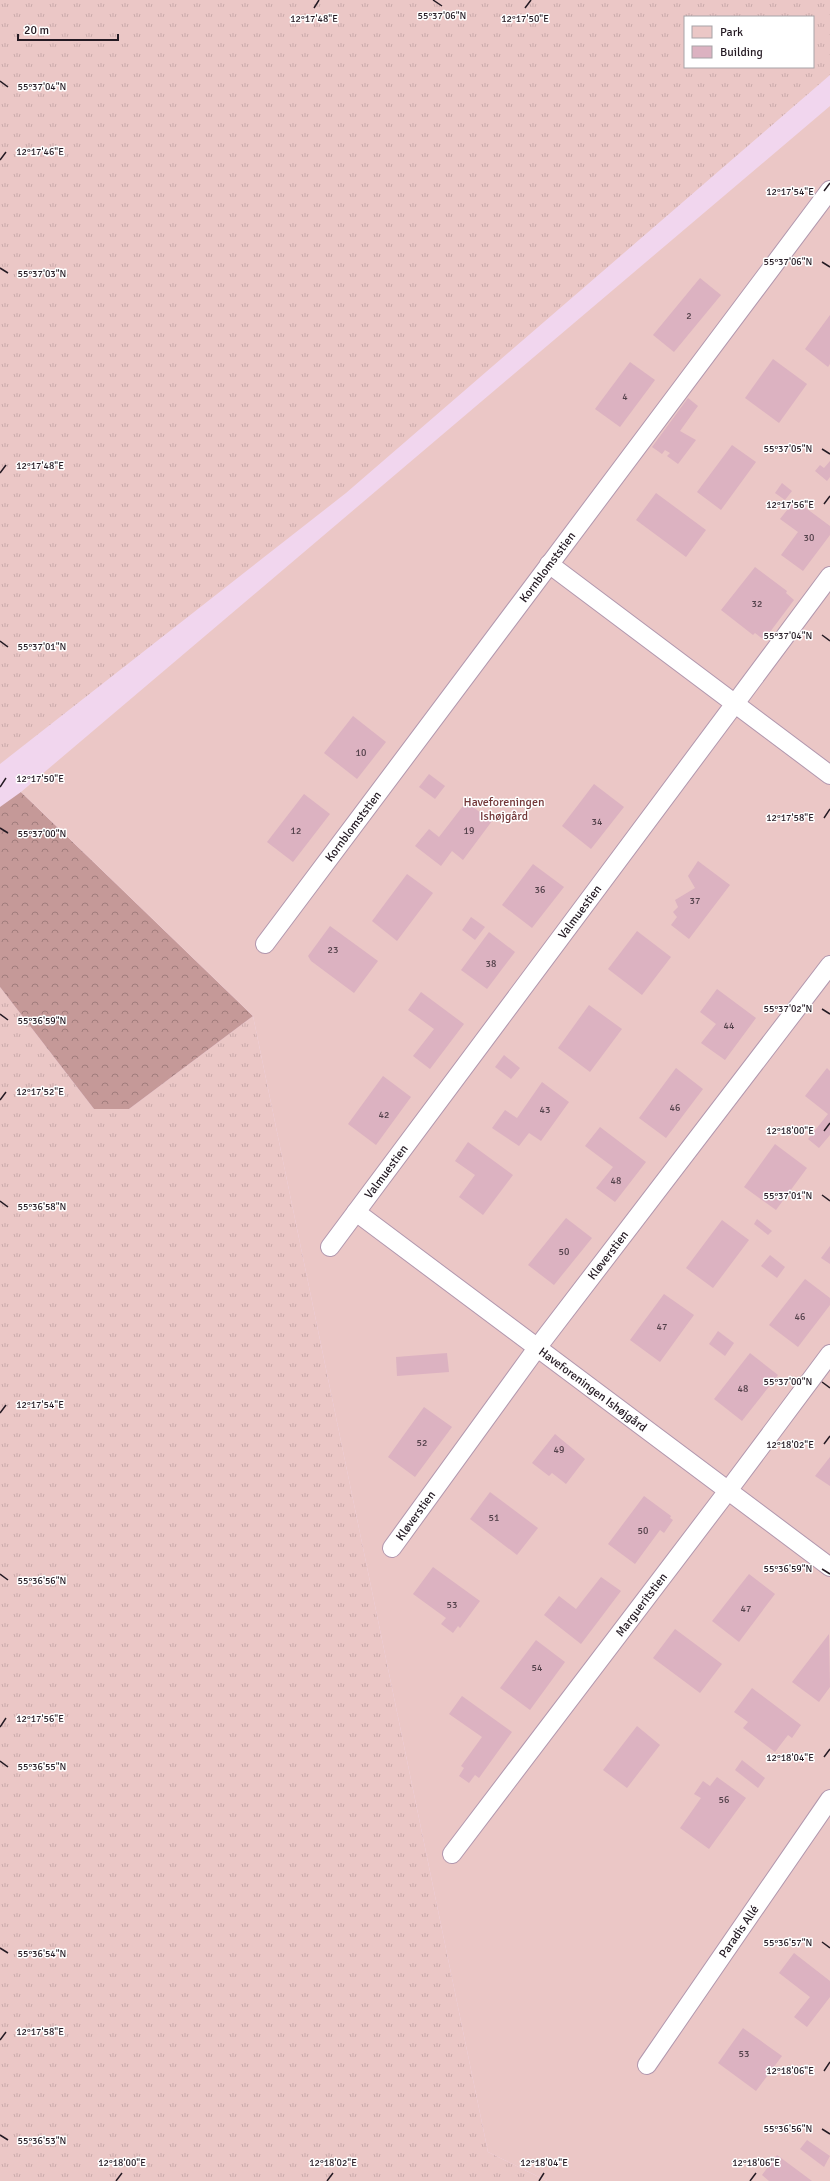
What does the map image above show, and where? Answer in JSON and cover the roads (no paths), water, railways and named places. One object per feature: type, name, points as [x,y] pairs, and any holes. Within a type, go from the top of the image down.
[{"type":"lane","name":"Kornblomststien","points":[[265,944],[830,190]]},
{"type":"lane","points":[[549,564],[830,775]]},
{"type":"lane","name":"Valmuestien","points":[[330,1247],[830,576]]},
{"type":"lane","name":"Kløverstien","points":[[392,1548],[537,1348],[830,965]]},
{"type":"lane","name":"Haveforeningen Ishøjgård","points":[[356,1212],[727,1492],[830,1567]]},
{"type":"lane","name":"Margueritstien","points":[[452,1854],[830,1354]]},
{"type":"lane","name":"Paradis Allé","points":[[647,2064],[830,1799]]}]
